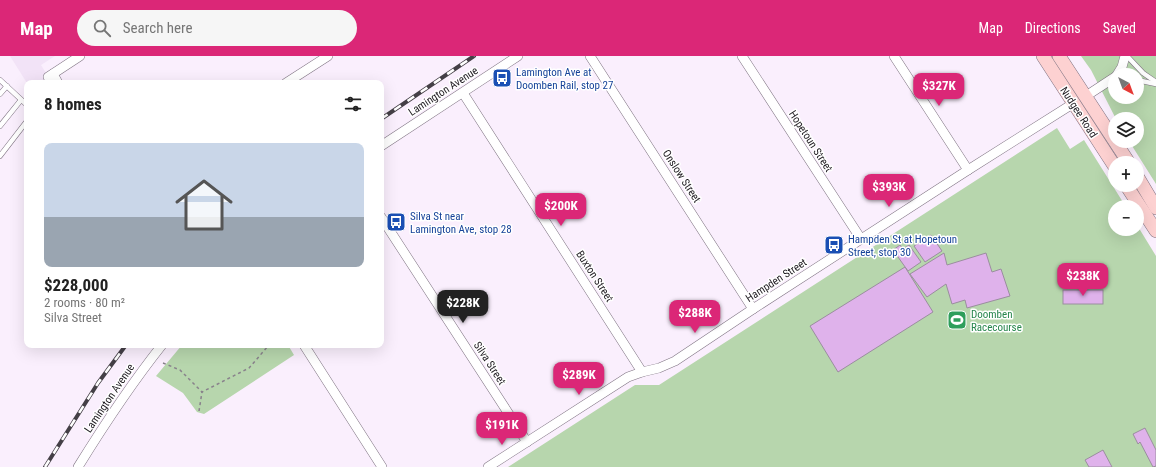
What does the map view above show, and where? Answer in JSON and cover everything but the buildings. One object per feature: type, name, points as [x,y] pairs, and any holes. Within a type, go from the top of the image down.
[{"type":"main road","name":"Nudgee Road","points":[[1043,56],[1108,156]]},
{"type":"main road","name":"Nudgee Road","points":[[1059,56],[1125,156]]},
{"type":"main road","points":[[1074,103],[1086,96]]},
{"type":"main road","points":[[1144,188],[1156,208]]},
{"type":"main road","points":[[1131,192],[1156,230]]},
{"type":"street","points":[[55,80],[51,75],[80,56]]},
{"type":"street","points":[[291,80],[328,56]]},
{"type":"street","name":"Lamington Avenue","points":[[384,144],[518,56]]},
{"type":"street","name":"Onslow Street","points":[[590,56],[753,309]]},
{"type":"street","name":"Hopetoun Street","points":[[742,56],[861,239]]},
{"type":"street","points":[[894,56],[968,170]]},
{"type":"street","points":[[1122,68],[1126,56]]},
{"type":"street","points":[[1086,96],[1108,82]]},
{"type":"street","name":"Buxton Street","points":[[463,92],[642,372]]},
{"type":"street","name":"Hampden Street","points":[[488,467],[628,377],[659,368],[675,361],[861,239],[1074,103]]},
{"type":"street","name":"Silva Street","points":[[384,222],[527,442]]},
{"type":"street","name":"Lamington Avenue","points":[[78,467],[116,406],[160,348]]},
{"type":"street","points":[[306,348],[382,467]]},
{"type":"lane","points":[[1126,56],[1143,73],[1156,83]]},
{"type":"lane","points":[[0,80],[24,102]]},
{"type":"lane","points":[[1144,81],[1156,83]]},
{"type":"lane","points":[[0,94],[7,86]]},
{"type":"lane","points":[[0,126],[21,100]]},
{"type":"lane","points":[[0,156],[24,125]]},
{"type":"path","points":[[202,392],[249,368],[266,348]]},
{"type":"path","points":[[163,362],[180,370],[202,392]]},
{"type":"path","points":[[199,411],[202,392]]},
{"type":"shaded area","points":[[10,56],[55,56],[41,65],[50,80],[25,80]]},
{"type":"green space","points":[[1081,56],[1156,56],[1156,184],[1144,165],[1144,156],[1138,156],[1133,148],[1144,148],[1144,112],[1112,112],[1108,104],[1144,104],[1144,68],[1108,68],[1108,103],[1091,70]]},
{"type":"green space","name":"Doomben Racecourse","points":[[1057,128],[1070,149],[1084,140],[1108,178],[1108,192],[1117,192],[1122,200],[1108,200],[1108,236],[1144,236],[1156,256],[1156,467],[508,467],[635,385],[659,385]]},
{"type":"green space","points":[[179,348],[290,348],[294,355],[204,414],[197,412],[183,393],[156,376]]},
{"type":"railway","points":[[384,117],[474,56]]},
{"type":"railway","points":[[45,467],[98,383],[124,348]]},
{"type":"place","name":"Lamington Ave at Doomben Rail, stop 27","points":[[502,78]]},
{"type":"place","name":"Silva St near Lamington Ave, stop 28","points":[[396,222]]},
{"type":"place","name":"Hampden St at Hopetoun Street, stop 30","points":[[834,245]]},
{"type":"place","name":"Doomben Racecourse","points":[[957,320]]}]
